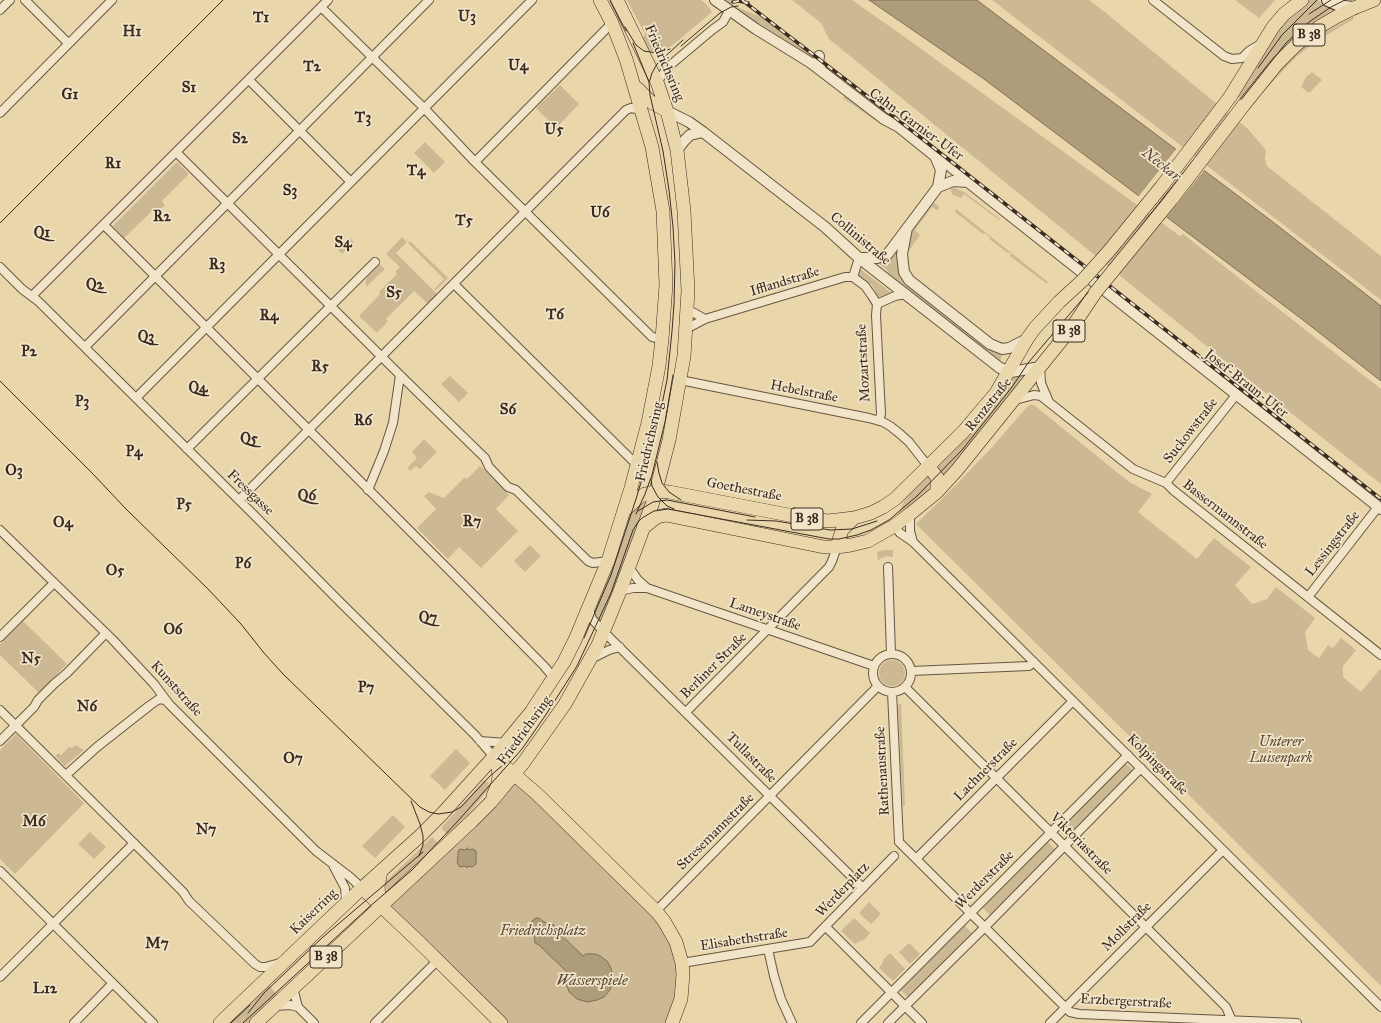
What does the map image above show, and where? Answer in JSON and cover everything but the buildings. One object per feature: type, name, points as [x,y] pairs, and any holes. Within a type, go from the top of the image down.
[{"type":"main road","name":"Friedrichsring","points":[[431,826],[507,743],[531,712],[554,678],[575,640],[608,561],[625,510],[638,466],[651,408],[662,339],[666,285],[663,212],[660,185],[652,147],[626,59],[612,23],[600,0]]},
{"type":"main road","name":"Friedrichsring","points":[[381,906],[448,843],[493,797],[524,762],[557,716],[591,659],[604,632],[629,567],[662,471],[684,356],[688,290],[685,217],[677,150],[658,82],[617,0]]},
{"type":"main road","points":[[1328,0],[1344,7],[1354,8]]},
{"type":"main road","name":"B 38","points":[[1091,285],[1171,200],[1277,64],[1296,45],[1320,27],[1354,8],[1374,0]]},
{"type":"main road","name":"B 38","points":[[1091,285],[1109,251],[1230,97],[1262,44],[1280,18],[1299,1]]},
{"type":"main road","points":[[634,85],[651,102],[667,111]]},
{"type":"main road","name":"Renzstraße","points":[[928,466],[967,427],[996,393],[1027,339],[1044,318],[1091,285]]},
{"type":"main road","name":"Renzstraße","points":[[894,526],[937,492],[957,470],[1073,326],[1091,285]]},
{"type":"main road","points":[[662,339],[672,340],[675,342],[679,346],[684,356]]},
{"type":"main road","points":[[928,466],[937,477],[937,492]]},
{"type":"main road","name":"Goethestraße","points":[[656,492],[669,492],[814,520],[832,521],[854,518],[871,513],[895,499],[928,466]]},
{"type":"main road","points":[[662,471],[668,480],[689,491],[694,497]]},
{"type":"main road","name":"B 38","points":[[625,510],[636,499],[645,494],[656,492]]},
{"type":"main road","points":[[894,526],[892,517],[895,499]]},
{"type":"main road","name":"B 38","points":[[643,528],[657,518],[666,515],[824,547],[836,547],[868,541],[894,526]]},
{"type":"main road","points":[[836,547],[842,530],[854,518]]},
{"type":"main road","points":[[493,797],[499,780],[499,771],[494,757]]},
{"type":"main road","points":[[494,757],[529,787],[656,910],[672,932],[682,963],[683,980],[680,1005],[672,1023]]},
{"type":"main road","points":[[524,762],[529,787]]},
{"type":"main road","points":[[483,769],[514,774]]},
{"type":"main road","points":[[483,769],[492,778],[493,797]]},
{"type":"main road","name":"Kaiserring","points":[[220,1023],[381,870],[431,826]]},
{"type":"main road","points":[[381,870],[378,887],[381,906]]},
{"type":"main road","points":[[362,888],[438,960],[501,1023]]},
{"type":"main road","name":"B 38","points":[[256,1023],[381,906]]},
{"type":"main road","points":[[359,927],[393,917]]},
{"type":"street","points":[[0,10],[10,0]]},
{"type":"street","points":[[26,0],[68,43]]},
{"type":"street","points":[[0,113],[112,0]]},
{"type":"street","points":[[32,296],[328,0]]},
{"type":"street","points":[[85,347],[429,0]]},
{"type":"street","points":[[136,398],[532,0]]},
{"type":"street","points":[[658,82],[668,67],[723,22],[729,11],[715,0]]},
{"type":"street","points":[[1153,0],[1224,56],[1232,59],[1242,58],[1262,44]]},
{"type":"street","points":[[322,7],[425,109],[475,162],[652,337],[662,339]]},
{"type":"street","name":"Cahn-Garnier-Ufer","points":[[729,11],[794,52],[809,59],[819,56],[818,63],[821,70],[884,119],[907,133],[960,174],[1091,285]]},
{"type":"street","points":[[475,162],[612,23]]},
{"type":"street","points":[[249,80],[351,182]]},
{"type":"street","points":[[239,500],[626,110],[631,108],[642,110]]},
{"type":"street","name":"Collinistraße","points":[[667,111],[689,122],[703,132],[825,227],[859,258],[1000,368],[1009,372]]},
{"type":"street","points":[[677,150],[690,135],[703,132]]},
{"type":"street","points":[[176,152],[485,458],[489,467],[508,487],[516,490],[588,561],[593,564],[608,561]]},
{"type":"street","points":[[853,277],[859,258],[877,258],[884,256],[889,252],[938,187],[941,170],[935,156]]},
{"type":"street","points":[[938,187],[953,181],[968,182]]},
{"type":"street","points":[[104,225],[530,652],[554,678]]},
{"type":"street","name":"Collinistraße","points":[[907,228],[902,254],[904,272],[909,280],[990,344],[1002,349],[1009,348],[1027,339]]},
{"type":"street","points":[[187,449],[375,262]]},
{"type":"street","name":"Fressgasse","points":[[0,267],[85,347],[480,741],[494,757]]},
{"type":"street","name":"Ifflandstraße","points":[[686,329],[705,319],[845,277],[853,277]]},
{"type":"street","name":"Mozartstraße","points":[[853,277],[865,286],[877,304],[879,421]]},
{"type":"street","points":[[454,284],[638,466]]},
{"type":"street","name":"Josef-Braun-Ufer","points":[[1091,285],[1236,395],[1380,508]]},
{"type":"street","name":"Mozartstraße","points":[[877,304],[895,296],[906,294]]},
{"type":"street","points":[[687,309],[705,319]]},
{"type":"street","points":[[1009,372],[1040,367]]},
{"type":"street","name":"Bassermannstraße","points":[[1040,367],[1041,382],[1050,403]]},
{"type":"street","points":[[368,490],[384,451],[393,423],[400,375]]},
{"type":"street","name":"Hebelstraße","points":[[680,380],[879,421],[890,426],[909,442],[928,466]]},
{"type":"street","name":"Bassermannstraße","points":[[1014,400],[1034,395],[1041,396],[1134,469],[1166,483],[1381,655]]},
{"type":"street","name":"Suckowstraße","points":[[1166,483],[1236,395]]},
{"type":"street","name":"Lessingstraße","points":[[1308,597],[1380,508]]},
{"type":"street","points":[[910,514],[910,531],[913,542]]},
{"type":"street","name":"Kolpingstraße","points":[[894,526],[900,533],[913,542],[1381,1007]]},
{"type":"street","name":"Kunststraße","points":[[1,533],[106,633],[154,684],[165,700],[316,851],[350,876],[362,888]]},
{"type":"street","name":"Berliner Straße","points":[[686,712],[829,567],[836,547]]},
{"type":"street","name":"Lameystraße","points":[[629,567],[638,580],[647,588]]},
{"type":"street","points":[[888,567],[891,653]]},
{"type":"street","points":[[0,637],[54,582]]},
{"type":"street","name":"Lameystraße","points":[[620,591],[633,588],[647,588],[874,666]]},
{"type":"street","name":"Tullastraße","points":[[589,607],[592,619],[604,632],[863,888]]},
{"type":"street","points":[[0,741],[34,707],[38,700],[106,633]]},
{"type":"street","points":[[591,659],[609,650],[620,647]]},
{"type":"street","points":[[891,653],[902,656],[910,665],[911,671],[909,683],[901,690],[892,692],[882,690],[873,677],[874,666],[880,657],[891,653]]},
{"type":"street","points":[[911,671],[1029,666],[1034,662]]},
{"type":"street","name":"Stresemannstraße","points":[[656,910],[878,686]]},
{"type":"street","name":"Viktoriastraße","points":[[905,687],[1226,1007],[1233,1022]]},
{"type":"street","name":"Rathenaustraße","points":[[892,692],[899,842],[916,859]]},
{"type":"street","points":[[66,775],[131,719],[159,699],[165,700]]},
{"type":"street","name":"Lachnerstraße","points":[[916,859],[1073,701]]},
{"type":"street","points":[[0,710],[134,842],[183,892],[189,901],[255,964],[260,967],[265,967],[285,962]]},
{"type":"street","points":[[480,741],[507,743]]},
{"type":"street","name":"Werderstraße","points":[[861,1023],[1128,755]]},
{"type":"street","points":[[888,1023],[985,927],[1141,768]]},
{"type":"street","points":[[0,977],[134,842]]},
{"type":"street","name":"Mollstraße","points":[[1050,1023],[1223,850]]},
{"type":"street","name":"Werderplatz","points":[[810,942],[894,856]]},
{"type":"street","points":[[916,859],[971,913]]},
{"type":"street","name":"Kunststraße","points":[[332,864],[345,888],[346,904]]},
{"type":"street","points":[[0,871],[153,1023]]},
{"type":"street","name":"Erzbergerstraße","points":[[971,913],[1070,1012],[1079,1014],[1233,1022],[1297,1023]]},
{"type":"street","name":"Werderplatz","points":[[828,929],[922,1023]]},
{"type":"street","name":"Elisabethstraße","points":[[682,963],[810,942]]},
{"type":"street","points":[[768,949],[781,999],[792,1023]]},
{"type":"street","points":[[375,1023],[438,960]]},
{"type":"street","points":[[74,1023],[113,983]]},
{"type":"street","points":[[293,988],[298,1007],[314,1023]]},
{"type":"street","points":[[274,1006],[290,1005],[298,1007]]},
{"type":"green space","points":[[627,0],[701,0],[712,12],[674,44],[664,50],[655,52],[647,50],[642,40],[645,34]]},
{"type":"green space","points":[[722,0],[732,0],[732,5],[761,17],[812,55],[810,56],[761,25],[747,18]]},
{"type":"green space","points":[[792,0],[852,0],[1180,236],[1183,234],[1381,389],[1381,484],[1220,357],[829,39],[821,23]]},
{"type":"green space","points":[[992,0],[1089,0],[1106,13],[1248,129],[1266,150],[1265,159],[1268,167],[1381,256],[1381,300]]},
{"type":"green space","points":[[1235,0],[1275,0],[1259,18]]},
{"type":"green space","points":[[1309,0],[1318,0],[1328,8],[1338,12],[1242,100],[1236,95],[1269,39],[1297,8]]},
{"type":"green space","points":[[1353,17],[1354,19],[1318,40],[1295,58],[1264,91],[1262,87],[1301,49],[1321,34]]},
{"type":"green space","points":[[1312,72],[1322,80],[1309,93],[1301,87],[1306,77]]},
{"type":"green space","points":[[560,85],[579,104],[556,128],[536,108]]},
{"type":"green space","points":[[845,95],[886,123],[884,126],[843,98]]},
{"type":"green space","points":[[425,142],[445,162],[434,173],[414,153]]},
{"type":"green space","points":[[177,162],[189,174],[162,201],[165,205],[155,214],[152,211],[124,238],[113,226]]},
{"type":"green space","points":[[950,186],[964,192],[1000,219],[999,220],[964,194],[961,198],[952,194]]},
{"type":"green space","points":[[932,202],[938,205],[939,209],[937,210],[932,207],[915,230],[920,235],[907,253],[911,231]]},
{"type":"green space","points":[[956,209],[1048,282],[1047,284],[1010,256],[1011,254],[1009,252],[1008,253],[989,239],[990,237],[984,233],[983,234],[955,212]]},
{"type":"green space","points":[[402,237],[407,242],[396,253],[437,294],[428,304],[414,291],[386,319],[388,321],[377,333],[359,316],[380,294],[379,292],[397,274],[395,272],[400,267],[386,254]]},
{"type":"green space","points":[[350,238],[354,242],[342,254],[338,250]]},
{"type":"green space","points":[[410,241],[448,278],[436,290],[434,289],[444,279],[408,243]]},
{"type":"green space","points":[[898,247],[897,258],[899,268],[1003,351],[1000,362],[890,277],[887,270],[877,262]]},
{"type":"green space","points":[[380,264],[385,269],[366,287],[366,279]]},
{"type":"green space","points":[[859,268],[893,294],[881,298],[877,295],[872,285],[858,275]]},
{"type":"green space","points":[[1028,375],[943,480],[896,519],[905,499],[962,442],[1009,379]]},
{"type":"green space","points":[[450,376],[468,393],[459,402],[441,384]]},
{"type":"green space","name":"Unterer Luisenpark","points":[[1030,405],[1034,405],[1129,482],[1152,494],[1138,512],[1197,559],[1214,538],[1251,567],[1235,585],[1252,604],[1267,599],[1276,587],[1315,618],[1305,632],[1308,650],[1319,658],[1328,645],[1333,648],[1341,638],[1356,650],[1343,666],[1343,677],[1361,692],[1380,669],[1381,670],[1381,986],[916,524],[954,487]]},
{"type":"green space","points":[[424,439],[437,452],[420,469],[416,466],[410,471],[407,468],[417,458],[412,452]]},
{"type":"green space","points":[[480,466],[509,495],[496,509],[518,531],[481,568],[459,547],[448,559],[417,528],[436,509],[424,496],[429,492],[444,498],[465,477],[467,479]]},
{"type":"green space","points":[[650,498],[601,621],[599,621],[593,613],[630,512],[632,509]]},
{"type":"green space","points":[[530,545],[541,556],[525,572],[514,561]]},
{"type":"green space","points":[[893,550],[893,557],[886,556],[878,560],[877,552]]},
{"type":"green space","points":[[23,621],[67,664],[39,693],[0,655],[0,644]]},
{"type":"green space","points":[[892,660],[901,664],[905,673],[901,682],[892,686],[883,682],[879,673],[883,664]]},
{"type":"green space","points":[[901,704],[905,806],[903,806],[898,705]]},
{"type":"green space","points":[[16,734],[84,803],[15,874],[0,859],[0,750]]},
{"type":"green space","points":[[75,745],[84,750],[65,766],[55,756],[59,753],[61,755],[69,747],[72,748]]},
{"type":"green space","points":[[456,749],[470,763],[445,790],[430,776]]},
{"type":"green space","points":[[1125,763],[1134,771],[1069,836],[1060,828]]},
{"type":"green space","points":[[484,780],[489,783],[490,787],[450,837],[441,828]]},
{"type":"green space","name":"Friedrichsplatz","points":[[515,780],[653,913],[673,943],[679,983],[667,1023],[504,1023],[390,905]]},
{"type":"green space","points":[[393,815],[405,827],[375,858],[362,846]]},
{"type":"green space","points":[[90,832],[106,847],[94,859],[78,844]]},
{"type":"green space","points":[[432,837],[441,846],[389,891],[387,890],[385,882]]},
{"type":"green space","points":[[1047,841],[1056,850],[990,915],[982,907]]},
{"type":"green space","points":[[869,902],[880,913],[871,924],[859,913]]},
{"type":"green space","points":[[854,918],[870,933],[864,940],[855,944],[841,931]]},
{"type":"green space","points":[[964,925],[972,933],[908,998],[900,989]]},
{"type":"green space","points":[[909,943],[920,954],[910,964],[899,952]]},
{"type":"green space","points":[[890,953],[905,969],[893,981],[879,968],[884,959]]},
{"type":"green space","points":[[267,983],[279,997],[250,1023],[224,1023]]},
{"type":"water","name":"Neckar","points":[[869,0],[977,0],[1269,219],[1381,306],[1381,381],[1303,320],[984,79]]},
{"type":"water","points":[[467,848],[468,850],[473,849],[476,851],[476,864],[472,867],[468,866],[467,868],[465,866],[460,867],[457,863],[458,851],[460,849],[465,850]]},
{"type":"water","name":"Wasserspiele","points":[[536,918],[554,925],[555,929],[583,956],[586,954],[595,954],[607,961],[611,968],[613,980],[610,990],[604,997],[587,1002],[577,999],[569,992],[564,975],[567,972],[539,945],[535,943],[534,935],[529,927],[532,921]]},
{"type":"pier","points":[[1177,148],[1205,169],[1166,218],[1138,197]]},
{"type":"tram line","points":[[0,223],[223,0]]},
{"type":"tram line","points":[[610,0],[626,31]]},
{"type":"tram line","points":[[1258,68],[1282,35],[1317,0]]},
{"type":"tram line","points":[[1309,14],[1331,0]]},
{"type":"tram line","points":[[243,1023],[368,908],[412,870],[522,749],[577,666],[611,593],[633,530],[642,518],[654,511],[668,509],[829,539],[839,539],[857,535],[871,530],[889,520],[917,496],[962,450],[1012,387],[1028,363],[1091,289],[1286,43],[1309,22],[1331,7],[1345,0]]},
{"type":"tram line","points":[[681,46],[720,13],[731,7],[738,6]]},
{"type":"tram line","points":[[625,27],[636,45],[644,51],[657,53],[670,49]]},
{"type":"tram line","points":[[584,638],[611,575],[636,499],[648,459],[667,380],[674,304],[675,263],[673,227],[663,151],[650,95],[649,83],[657,64],[683,40]]},
{"type":"tram line","points":[[633,43],[649,82]]},
{"type":"tram line","points":[[636,514],[652,475],[665,422],[673,375]]},
{"type":"tram line","points":[[0,381],[126,509],[208,589],[241,624],[283,674],[420,807],[429,812],[438,814],[452,812],[461,807],[490,776],[503,765]]},
{"type":"tram line","points":[[657,462],[662,483],[669,492],[681,500]]},
{"type":"tram line","points":[[651,479],[652,486],[658,497],[667,506],[674,509]]},
{"type":"tram line","points":[[638,511],[653,502],[667,500],[755,517]]},
{"type":"tram line","points":[[747,520],[776,521],[830,530],[852,529],[877,521]]},
{"type":"tram line","points":[[411,801],[423,836],[423,845],[419,856]]},
{"type":"tram line","points":[[248,1013],[264,993],[323,937],[423,852]]},
{"type":"tram line","points":[[231,1023],[250,1005]]},
{"type":"railway","points":[[742,0],[897,119],[1381,499]]},
{"type":"railway","points":[[733,2],[739,1],[748,3]]},
{"type":"district","name":"U3","points":[[467,17]]},
{"type":"district","name":"T1","points":[[261,18]]},
{"type":"district","name":"H1","points":[[132,32]]},
{"type":"district","name":"U4","points":[[518,66]]},
{"type":"district","name":"T2","points":[[312,67]]},
{"type":"district","name":"S1","points":[[189,88]]},
{"type":"district","name":"G1","points":[[70,95]]},
{"type":"district","name":"T3","points":[[363,118]]},
{"type":"district","name":"U5","points":[[554,130]]},
{"type":"district","name":"S2","points":[[240,139]]},
{"type":"district","name":"R1","points":[[113,164]]},
{"type":"district","name":"T4","points":[[416,171]]},
{"type":"district","name":"S3","points":[[290,191]]},
{"type":"district","name":"U6","points":[[600,213]]},
{"type":"district","name":"R2","points":[[162,217]]},
{"type":"district","name":"T5","points":[[464,221]]},
{"type":"district","name":"Q1","points":[[42,233]]},
{"type":"district","name":"S4","points":[[343,243]]},
{"type":"district","name":"R3","points":[[217,265]]},
{"type":"district","name":"Q2","points":[[95,285]]},
{"type":"district","name":"S5","points":[[394,293]]},
{"type":"district","name":"T6","points":[[555,315]]},
{"type":"district","name":"R4","points":[[269,316]]},
{"type":"district","name":"Q3","points":[[146,337]]},
{"type":"district","name":"P2","points":[[29,352]]},
{"type":"district","name":"R5","points":[[320,367]]},
{"type":"district","name":"Q4","points":[[198,388]]},
{"type":"district","name":"P3","points":[[82,402]]},
{"type":"district","name":"S6","points":[[508,410]]},
{"type":"district","name":"R6","points":[[363,421]]},
{"type":"district","name":"Q5","points":[[249,439]]},
{"type":"district","name":"P4","points":[[134,452]]},
{"type":"district","name":"O3","points":[[14,471]]},
{"type":"district","name":"Q6","points":[[307,496]]},
{"type":"district","name":"P5","points":[[184,505]]},
{"type":"district","name":"R7","points":[[472,522]]},
{"type":"district","name":"O4","points":[[63,523]]},
{"type":"district","name":"P6","points":[[243,564]]},
{"type":"district","name":"O5","points":[[115,571]]},
{"type":"district","name":"Q7","points":[[428,618]]},
{"type":"district","name":"O6","points":[[173,630]]},
{"type":"district","name":"N5","points":[[31,659]]},
{"type":"district","name":"P7","points":[[366,688]]},
{"type":"district","name":"N6","points":[[87,707]]},
{"type":"district","name":"O7","points":[[293,759]]},
{"type":"district","name":"M6","points":[[34,822]]},
{"type":"district","name":"N7","points":[[206,830]]},
{"type":"district","name":"M7","points":[[157,944]]},
{"type":"district","name":"L12","points":[[45,989]]}]
